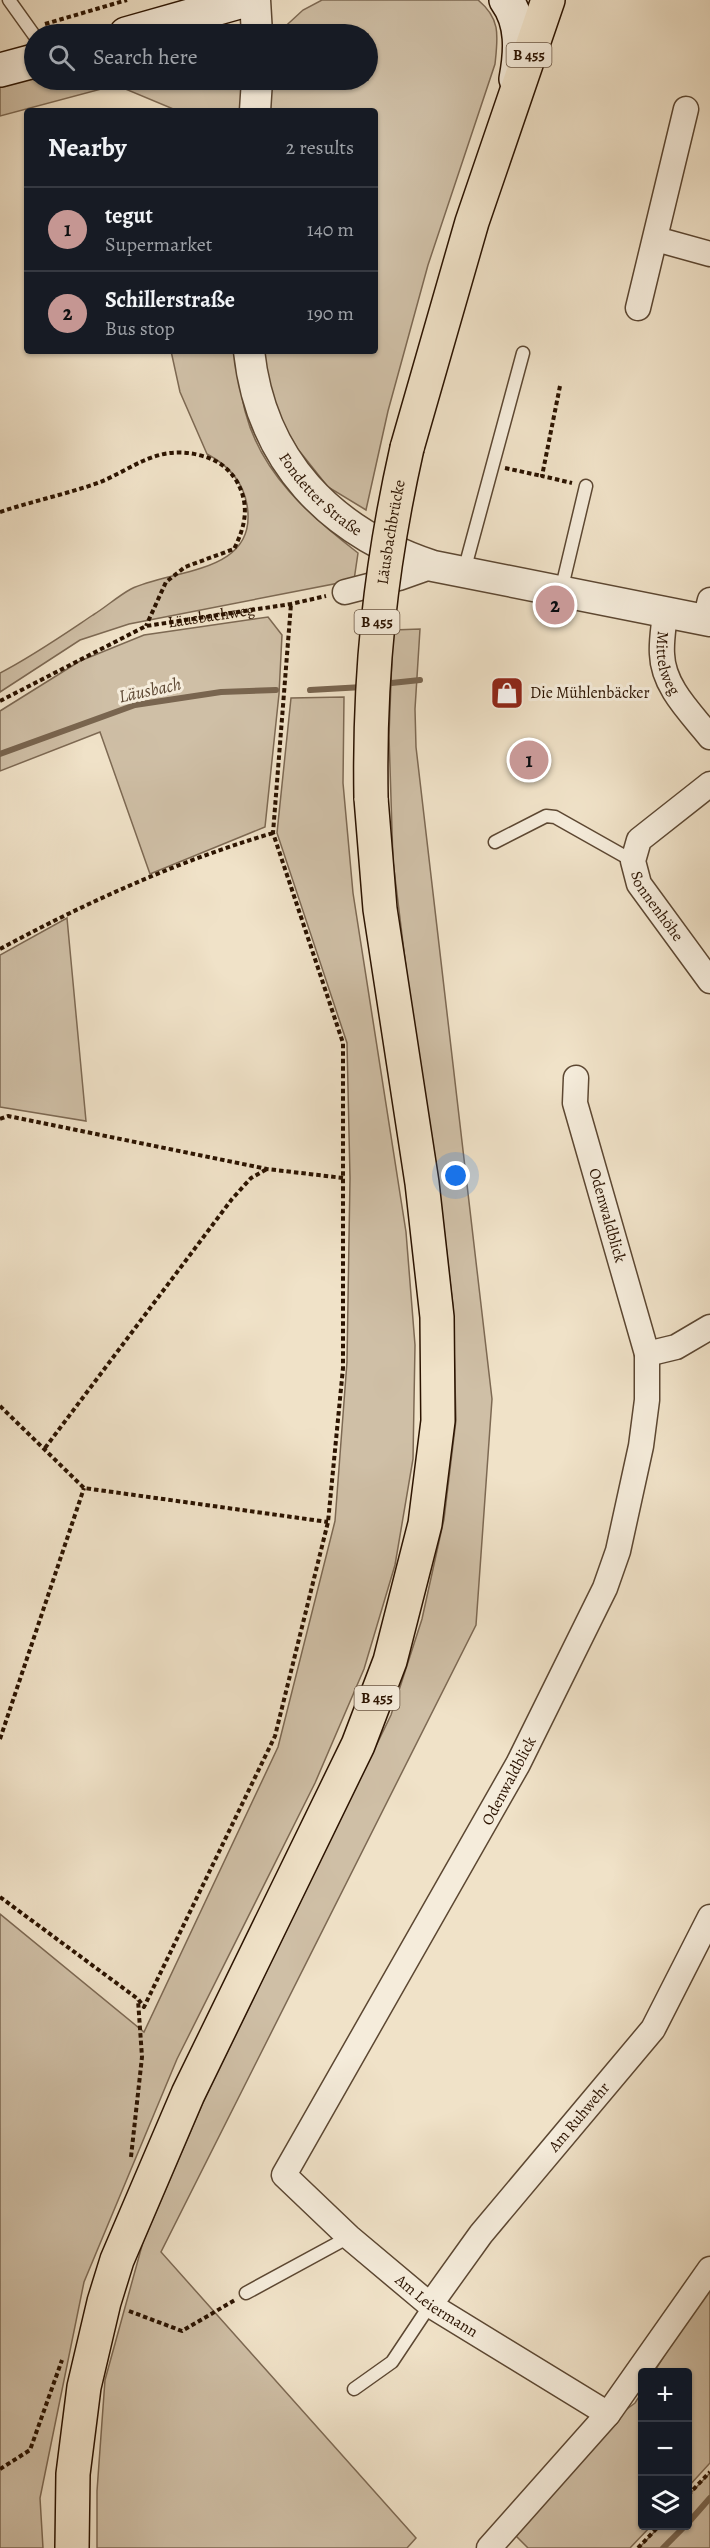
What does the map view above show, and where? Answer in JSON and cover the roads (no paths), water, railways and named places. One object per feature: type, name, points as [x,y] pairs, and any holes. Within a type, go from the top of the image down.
[{"type":"main road","points":[[161,24],[246,0]]},
{"type":"main road","points":[[506,0],[513,10],[519,28],[519,48],[510,111]]},
{"type":"main road","name":"B 455","points":[[510,111],[548,0]]},
{"type":"main road","points":[[0,70],[24,64]]},
{"type":"main road","name":"Läusbachbrücke","points":[[72,2548],[78,2431],[86,2377],[104,2302],[133,2218],[188,2094],[358,1745],[403,1618],[425,1524],[438,1421],[438,1317],[422,1183],[380,909],[371,798],[372,692],[380,586],[391,517],[407,448],[462,256],[510,111]]},
{"type":"street","points":[[255,0],[256,24]]},
{"type":"street","points":[[255,108],[256,90]]},
{"type":"street","points":[[638,308],[686,109]]},
{"type":"street","points":[[656,239],[710,254]]},
{"type":"street","name":"Fondetter Straße","points":[[250,354],[260,405],[274,438],[292,468],[314,495],[339,519],[368,539],[399,555],[433,566],[665,612],[708,614]]},
{"type":"street","points":[[345,592],[399,578],[433,566]]},
{"type":"street","name":"Mittelweg","points":[[665,612],[662,655],[665,674],[675,692],[710,737]]},
{"type":"street","name":"Sonnenhöhe","points":[[710,784],[639,840],[633,861],[639,884],[710,981]]},
{"type":"street","name":"Odenwaldblick","points":[[284,2175],[518,1764],[605,1588],[618,1551],[633,1491],[647,1400],[647,1354],[575,1103],[576,1078]]},
{"type":"street","points":[[647,1354],[676,1347],[709,1330]]},
{"type":"street","name":"Am Ruhwehr","points":[[430,2305],[481,2234],[653,2029],[710,1917]]},
{"type":"street","name":"Am Leiermann","points":[[284,2175],[349,2237],[430,2305],[608,2414]]},
{"type":"street","points":[[489,2548],[608,2414],[710,2269]]},
{"type":"lane","points":[[9,0],[26,24]]},
{"type":"lane","points":[[464,572],[524,353]]},
{"type":"lane","points":[[561,592],[586,486]]},
{"type":"lane","points":[[495,842],[546,816],[555,817],[621,852],[633,861]]},
{"type":"lane","points":[[246,2293],[349,2237]]},
{"type":"lane","points":[[354,2389],[392,2362],[430,2305]]},
{"type":"waterway","points":[[382,684],[420,680]]},
{"type":"waterway","points":[[310,690],[363,687]]},
{"type":"waterway","name":"Läusbach","points":[[0,754],[135,705],[221,692],[276,690]]},
{"type":"waterway","points":[[692,2518],[710,2498]]},
{"type":"waterway","points":[[663,2548],[681,2530]]},
{"type":"place","name":"Schillerstraße","points":[[555,605]]},
{"type":"place","name":"Die Mühlenbäcker","points":[[507,693]]},
{"type":"place","name":"tegut","points":[[529,760]]}]
